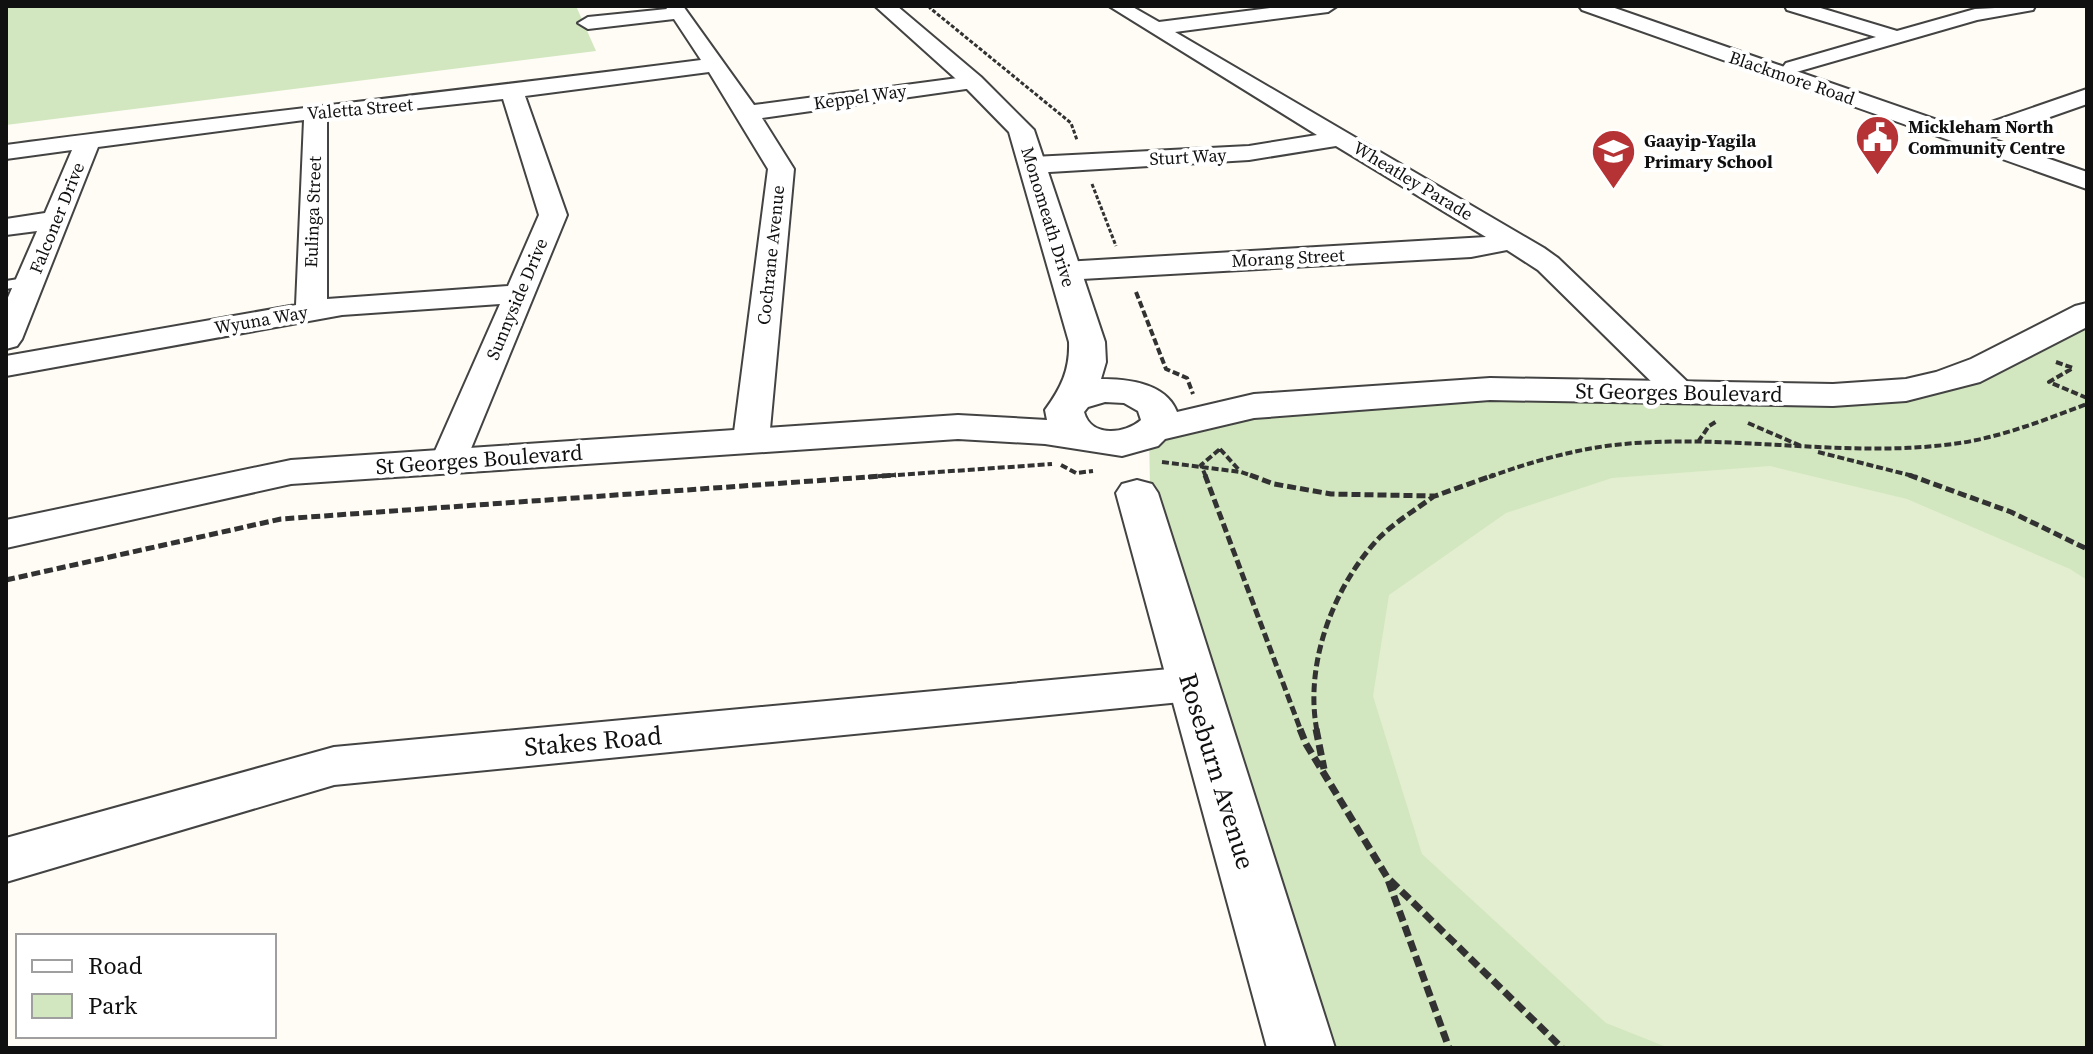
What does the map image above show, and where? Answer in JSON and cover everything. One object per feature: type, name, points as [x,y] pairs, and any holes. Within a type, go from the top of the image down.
[{"type":"street","name":"Monomeath Drive","points":[[885,6],[1017,124],[1033,165],[1087,342],[1088,362],[1118,433]]},
{"type":"street","name":"Wheatley Parade","points":[[1118,6],[1548,264],[1708,399]]},
{"type":"street","points":[[1159,28],[1328,6]]},
{"type":"street","name":"Blackmore Road","points":[[1589,6],[2087,181]]},
{"type":"street","name":"Blackmore Road","points":[[1615,6],[2087,168]]},
{"type":"street","points":[[1794,6],[1896,37]]},
{"type":"street","points":[[1967,6],[1991,12]]},
{"type":"street","points":[[1793,67],[1991,12],[2026,6]]},
{"type":"street","points":[[588,23],[676,9]]},
{"type":"street","name":"Cochrane Avenue","points":[[676,9],[748,113],[781,169],[751,440]]},
{"type":"street","name":"Valetta Street","points":[[6,152],[715,65]]},
{"type":"street","name":"Keppel Way","points":[[748,113],[973,82]]},
{"type":"street","name":"Sunnyside Drive","points":[[450,460],[553,215],[512,92]]},
{"type":"street","points":[[1982,133],[2087,96]]},
{"type":"street","name":"Eulinga Street","points":[[311,311],[316,113]]},
{"type":"street","name":"Sturt Way","points":[[1033,165],[1249,153],[1341,138]]},
{"type":"street","name":"Falconer Drive","points":[[6,339],[19,283],[56,220],[88,141]]},
{"type":"street","points":[[6,227],[56,220]]},
{"type":"street","name":"Morang Street","points":[[1064,271],[1471,248],[1511,241]]},
{"type":"street","name":"Wyuna Way","points":[[6,366],[311,311],[519,294]]},
{"type":"street","name":"St Georges Boulevard","points":[[6,534],[291,472],[958,427],[1118,433],[1198,411],[1490,389],[1708,399],[1912,389],[1969,373],[2087,313]]},
{"type":"street","name":"Monomeath Drive","points":[[1087,342],[1112,375],[1118,433]]},
{"type":"street","name":"Roseburn Avenue","points":[[1118,433],[1301,1048]]},
{"type":"street","name":"Stakes Road","points":[[6,860],[334,766],[1191,684]]},
{"type":"path","points":[[932,6],[930,8],[1071,123],[1080,149],[1088,152],[1096,171],[1090,176],[1117,249],[1129,254],[1137,278],[1133,283],[1166,369],[1187,378],[1198,411],[1220,449],[1241,472]]},
{"type":"path","points":[[2020,347],[2073,368],[2049,382],[2087,401]]},
{"type":"path","points":[[1698,442],[1709,426],[1708,399],[1807,449],[1917,477],[2011,512],[2087,549]]},
{"type":"path","points":[[1325,775],[1312,705],[1319,650],[1344,585],[1380,537],[1435,496],[1495,472],[1546,457],[1608,446],[1698,442],[1807,449],[1954,444],[2021,429],[2087,401]]},
{"type":"path","points":[[6,580],[281,519],[1057,464],[1076,473],[1118,433],[1201,465],[1241,472],[1274,484],[1331,494],[1435,496]]},
{"type":"path","points":[[1201,465],[1220,449]]},
{"type":"path","points":[[1201,465],[1306,744],[1387,877],[1449,1048]]},
{"type":"path","points":[[1387,877],[1562,1048]]},
{"type":"green space","points":[[6,6],[576,6],[596,51],[6,125]]},
{"type":"green space","points":[[2087,313],[2087,1048],[1301,1048],[1150,486],[1149,436],[1190,420],[1490,389],[1912,389]]},
{"type":"green space","points":[[1770,466],[1907,499],[2070,569],[2087,580],[2087,1048],[1669,1048],[1606,1023],[1422,854],[1373,696],[1389,595],[1506,513],[1612,478]]},
{"type":"place","name":"Mickleham North Community Centre","points":[[1877,176]]},
{"type":"place","name":"Gaayip-Yagila Primary School","points":[[1613,190]]}]
